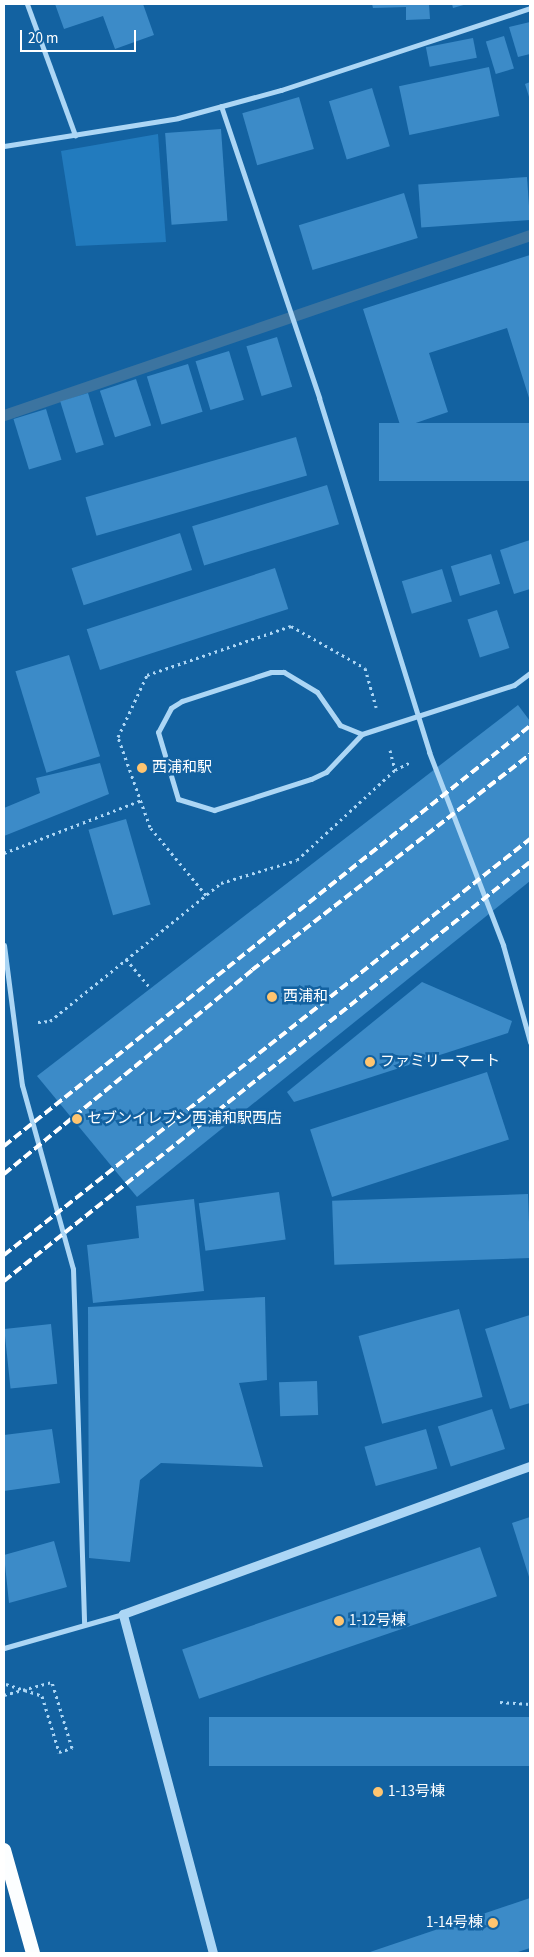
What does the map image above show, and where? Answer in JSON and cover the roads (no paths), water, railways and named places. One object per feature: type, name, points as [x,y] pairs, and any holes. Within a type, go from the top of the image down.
[{"type":"highway","points":[[4,1850],[33,1953]]},
{"type":"street","points":[[27,4],[75,135]]},
{"type":"street","points":[[4,146],[178,118],[530,8]]},
{"type":"street","points":[[221,106],[319,398],[418,717],[503,945],[530,1042]]},
{"type":"street","points":[[362,734],[340,725],[317,692],[284,672],[271,672],[182,701],[167,714],[158,732],[178,799],[214,810],[326,772],[362,734],[514,685],[530,673]]},
{"type":"street","points":[[4,945],[22,1085],[73,1269],[84,1624]]},
{"type":"street","points":[[4,1648],[123,1614],[530,1466]]},
{"type":"street","points":[[123,1614],[213,1953]]},
{"type":"waterway","points":[[4,415],[530,235]]},
{"type":"railway","points":[[4,1146],[530,726]]},
{"type":"railway","points":[[4,1174],[252,970],[530,754]]},
{"type":"railway","points":[[4,1255],[530,839]]},
{"type":"railway","points":[[4,1281],[530,862]]},
{"type":"place","name":"西浦和駅","points":[[142,768]]},
{"type":"place","name":"西浦和","points":[[272,997]]},
{"type":"place","name":"ファミリーマート","points":[[370,1062]]},
{"type":"place","name":"セブンイレブン西浦和駅西店","points":[[77,1119]]},
{"type":"place","name":"1-12号棟","points":[[339,1621]]},
{"type":"place","name":"1-13号棟","points":[[378,1792]]},
{"type":"place","name":"1-14号棟","points":[[493,1923]]}]
